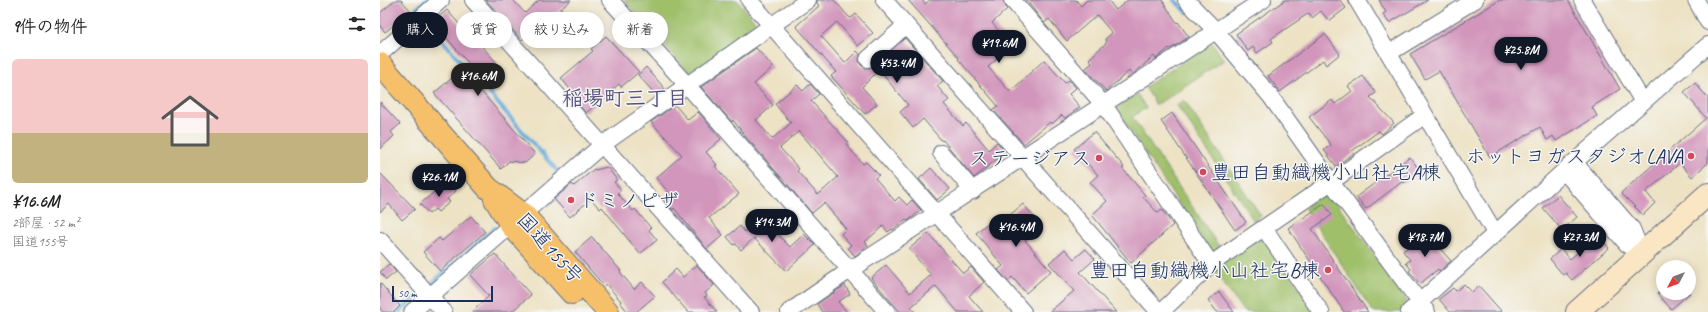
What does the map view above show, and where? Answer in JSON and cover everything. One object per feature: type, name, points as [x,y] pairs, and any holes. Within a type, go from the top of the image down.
[{"type":"highway","name":"国道155号","points":[[380,64],[517,220],[608,312]]},
{"type":"highway","name":"国道155号","points":[[517,220],[588,312]]},
{"type":"street","points":[[380,54],[441,0]]},
{"type":"street","points":[[473,0],[751,312]]},
{"type":"street","points":[[749,0],[1023,312]]},
{"type":"street","points":[[412,312],[602,145],[808,0]]},
{"type":"street","points":[[884,0],[1022,158],[1160,312],[1211,264],[1331,182],[1425,115]]},
{"type":"street","points":[[1012,0],[1104,104],[1211,264]]},
{"type":"street","points":[[1186,0],[1216,31],[1271,97],[1418,309],[1495,233],[1569,166],[1708,45]]},
{"type":"street","points":[[789,312],[850,270],[1263,0]]},
{"type":"street","points":[[1357,0],[1495,233]]},
{"type":"street","points":[[1389,53],[1475,0]]},
{"type":"street","points":[[1582,0],[1643,102]]},
{"type":"street","points":[[1696,0],[1708,22]]},
{"type":"street","points":[[613,1],[887,312]]},
{"type":"street","points":[[868,59],[906,25]]},
{"type":"street","points":[[940,153],[973,191]]},
{"type":"street","points":[[1569,166],[1627,244],[1642,254]]},
{"type":"street","points":[[1577,312],[1708,194]]},
{"type":"street","points":[[1264,228],[1320,312]]},
{"type":"street","points":[[380,240],[444,312]]},
{"type":"green space","points":[[624,0],[737,0],[759,26],[689,73],[667,48],[668,48],[668,12],[635,12]]},
{"type":"green space","points":[[1212,43],[1224,60],[1156,105],[1145,87]]},
{"type":"green space","points":[[1137,94],[1146,108],[1132,117],[1220,248],[1212,253],[1115,108]]},
{"type":"green space","points":[[1184,100],[1261,216],[1254,221],[1177,105]]},
{"type":"green space","points":[[1324,193],[1330,194],[1406,300],[1406,307],[1400,312],[1373,312],[1304,207]]},
{"type":"green space","points":[[1263,236],[1315,312],[1244,312],[1213,269]]},
{"type":"building","points":[[395,0],[401,0],[411,11],[392,12],[392,26],[385,32],[380,26],[380,13]]},
{"type":"building","points":[[486,0],[513,0],[524,12],[520,12],[520,38],[512,29],[512,12],[497,12]]},
{"type":"building","points":[[539,0],[571,0],[557,12],[526,12]]},
{"type":"building","points":[[817,0],[834,0],[849,17],[851,18],[856,14],[873,33],[858,46],[837,22],[821,36],[845,63],[857,51],[860,54],[859,61],[861,65],[865,68],[870,68],[905,38],[943,81],[937,86],[949,100],[944,104],[963,126],[966,123],[989,150],[997,142],[1004,151],[1000,155],[1001,156],[974,178],[943,140],[942,141],[923,119],[913,128],[900,112],[908,105],[879,70],[862,87],[877,104],[865,114],[831,76],[836,72],[796,26],[819,6]]},
{"type":"building","points":[[908,0],[922,0],[925,4],[930,0],[1003,0],[1007,9],[992,23],[1012,46],[988,67],[1009,91],[1011,91],[1044,60],[1065,83],[1069,80],[1076,88],[1069,94],[1080,107],[1065,118],[1062,115],[1052,124],[1050,122],[1024,144],[993,110],[998,106],[958,59],[959,58]]},
{"type":"building","points":[[1026,0],[1076,0],[1081,6],[1087,0],[1108,0],[1116,10],[1128,0],[1162,0],[1177,23],[1178,22],[1189,37],[1170,49],[1169,48],[1156,59],[1154,56],[1132,75],[1129,71],[1106,91],[1085,69],[1092,63],[1089,59],[1107,42],[1105,39],[1112,33],[1097,15],[1067,41],[1049,19],[1044,23]]},
{"type":"building","points":[[1285,0],[1340,0],[1346,8],[1329,21],[1321,11],[1312,18],[1309,13],[1271,39],[1273,42],[1257,53],[1253,47],[1248,51],[1236,34]]},
{"type":"building","points":[[1379,0],[1428,0],[1389,23],[1383,14],[1386,12]]},
{"type":"building","points":[[1500,0],[1568,0],[1620,89],[1592,107],[1597,116],[1556,141],[1553,136],[1547,140],[1540,127],[1490,157],[1439,71],[1425,79],[1410,54]]},
{"type":"building","points":[[447,10],[456,20],[456,48],[483,48],[497,63],[474,83],[535,154],[525,163],[509,161],[501,169],[434,93],[469,64],[448,40],[448,12],[445,12]]},
{"type":"building","points":[[1325,34],[1340,54],[1326,65],[1323,60],[1280,92],[1268,76]]},
{"type":"building","points":[[606,36],[612,43],[612,48],[617,48],[639,72],[621,87],[619,84],[586,113],[576,101],[578,99],[561,78],[593,51],[591,49],[592,48],[604,48],[604,38]]},
{"type":"building","points":[[756,48],[773,67],[754,84],[773,105],[756,120],[772,139],[791,123],[775,104],[797,85],[803,91],[810,84],[819,94],[811,101],[848,142],[846,144],[863,164],[866,162],[879,175],[875,178],[895,201],[899,197],[907,205],[912,200],[921,210],[908,221],[906,219],[893,230],[892,229],[888,232],[883,226],[865,242],[868,245],[855,256],[848,248],[851,245],[841,234],[846,229],[824,203],[812,213],[733,120],[732,122],[701,87]],"holes":[[[799,131],[838,177],[818,195],[797,171],[799,169],[780,148]]]},
{"type":"building","points":[[646,67],[665,89],[656,95],[638,75]]},
{"type":"building","points":[[1363,76],[1376,93],[1370,97],[1394,123],[1382,134],[1379,131],[1352,151],[1354,153],[1336,166],[1324,150],[1331,145],[1309,117],[1332,100],[1335,104],[1352,91],[1348,86]]},
{"type":"building","points":[[1695,83],[1708,98],[1708,163],[1692,177],[1680,163],[1646,192],[1655,203],[1643,215],[1621,193],[1706,118],[1684,92]]},
{"type":"building","points":[[380,102],[400,124],[391,132],[394,136],[380,149]]},
{"type":"building","points":[[675,105],[688,120],[698,112],[721,139],[706,152],[717,165],[715,166],[739,194],[709,218],[723,235],[707,249],[674,208],[673,210],[665,202],[672,196],[656,178],[682,155],[651,122]]},
{"type":"building","name":"豊田自動織機小山社宅A棟","points":[[1172,113],[1246,222],[1235,230],[1161,121]]},
{"type":"building","points":[[1094,132],[1124,167],[1122,168],[1145,195],[1143,197],[1158,213],[1162,210],[1173,225],[1131,263],[1092,215],[1107,201],[1090,182],[1098,175],[1074,149]]},
{"type":"building","points":[[1410,157],[1420,171],[1404,183],[1403,181],[1366,209],[1356,197]]},
{"type":"building","points":[[607,167],[617,180],[614,182],[621,190],[617,193],[633,211],[635,209],[651,228],[649,230],[657,240],[640,254],[602,207],[600,209],[591,199],[570,217],[554,199],[572,184],[574,186],[594,169]]},
{"type":"building","points":[[931,168],[950,189],[937,200],[919,179]]},
{"type":"building","points":[[380,173],[415,209],[402,220],[389,204],[380,212]]},
{"type":"building","points":[[447,181],[456,191],[447,199],[450,202],[438,212],[435,209],[429,214],[420,204]]},
{"type":"building","points":[[1558,195],[1577,217],[1562,230],[1543,208]]},
{"type":"building","points":[[1023,204],[1042,226],[1025,240],[1051,271],[1026,293],[1012,277],[1008,281],[998,270],[1003,266],[976,233],[991,220],[997,226]]},
{"type":"building","name":"豊田自動織機小山社宅B棟","points":[[1324,204],[1332,215],[1312,229],[1368,312],[1344,312],[1288,228]]},
{"type":"building","points":[[471,216],[485,232],[440,271],[423,252],[439,238],[442,241]]},
{"type":"building","points":[[761,217],[790,247],[804,234],[815,245],[786,271],[754,238],[741,250],[727,237],[740,226],[745,232]]},
{"type":"building","points":[[928,233],[963,273],[971,267],[984,282],[969,296],[983,312],[958,312],[936,286],[911,307],[915,312],[900,312],[871,278],[886,265],[910,293],[931,275],[909,249]]},
{"type":"building","points":[[1426,233],[1451,261],[1440,271],[1438,269],[1420,284],[1409,271],[1411,269],[1406,263],[1410,260],[1403,251]]},
{"type":"building","points":[[1598,235],[1609,248],[1572,280],[1566,273],[1563,275],[1550,259],[1561,249],[1570,259]]},
{"type":"building","points":[[592,237],[634,289],[642,282],[655,296],[636,312],[628,312],[620,302],[621,301],[606,284],[604,286],[575,252]]},
{"type":"building","points":[[1065,249],[1074,259],[1086,249],[1095,259],[1080,272],[1116,312],[1049,312],[1074,291],[1049,263]]},
{"type":"building","points":[[495,254],[531,295],[511,312],[472,312],[489,296],[470,275]]},
{"type":"building","points":[[389,264],[396,272],[386,280],[380,272]]},
{"type":"building","points":[[697,265],[714,285],[705,293],[707,296],[704,297],[717,312],[688,312],[662,282],[676,269],[683,277]]},
{"type":"building","points":[[380,283],[400,306],[394,312],[383,312],[380,309]]},
{"type":"building","points":[[1464,284],[1472,292],[1479,286],[1502,312],[1450,312],[1439,299],[1453,288],[1456,291]]},
{"type":"building","points":[[845,285],[850,294],[838,302],[847,312],[822,312],[817,304]]},
{"type":"building","points":[[1219,292],[1234,312],[1217,312],[1208,300]]},
{"type":"building","points":[[1663,300],[1682,300],[1671,309]]},
{"type":"waterway","points":[[415,10],[426,0]]},
{"type":"waterway","points":[[1174,0],[1187,12]]},
{"type":"waterway","points":[[448,47],[469,71]]},
{"type":"waterway","points":[[474,76],[559,173],[555,176]]},
{"type":"waterway","points":[[431,284],[495,228]]},
{"type":"waterway","points":[[399,312],[415,298]]},
{"type":"place","name":"ホットヨガスタジオLAVA","points":[[1691,156]]},
{"type":"place","name":"ステージアス","points":[[1099,158]]},
{"type":"place","name":"豊田自動織機小山社宅A棟","points":[[1203,172]]},
{"type":"place","name":"ドミノピザ","points":[[571,200]]},
{"type":"place","name":"豊田自動織機小山社宅B棟","points":[[1328,270]]},
{"type":"district","name":"稲場町三丁目","points":[[625,98]]}]
